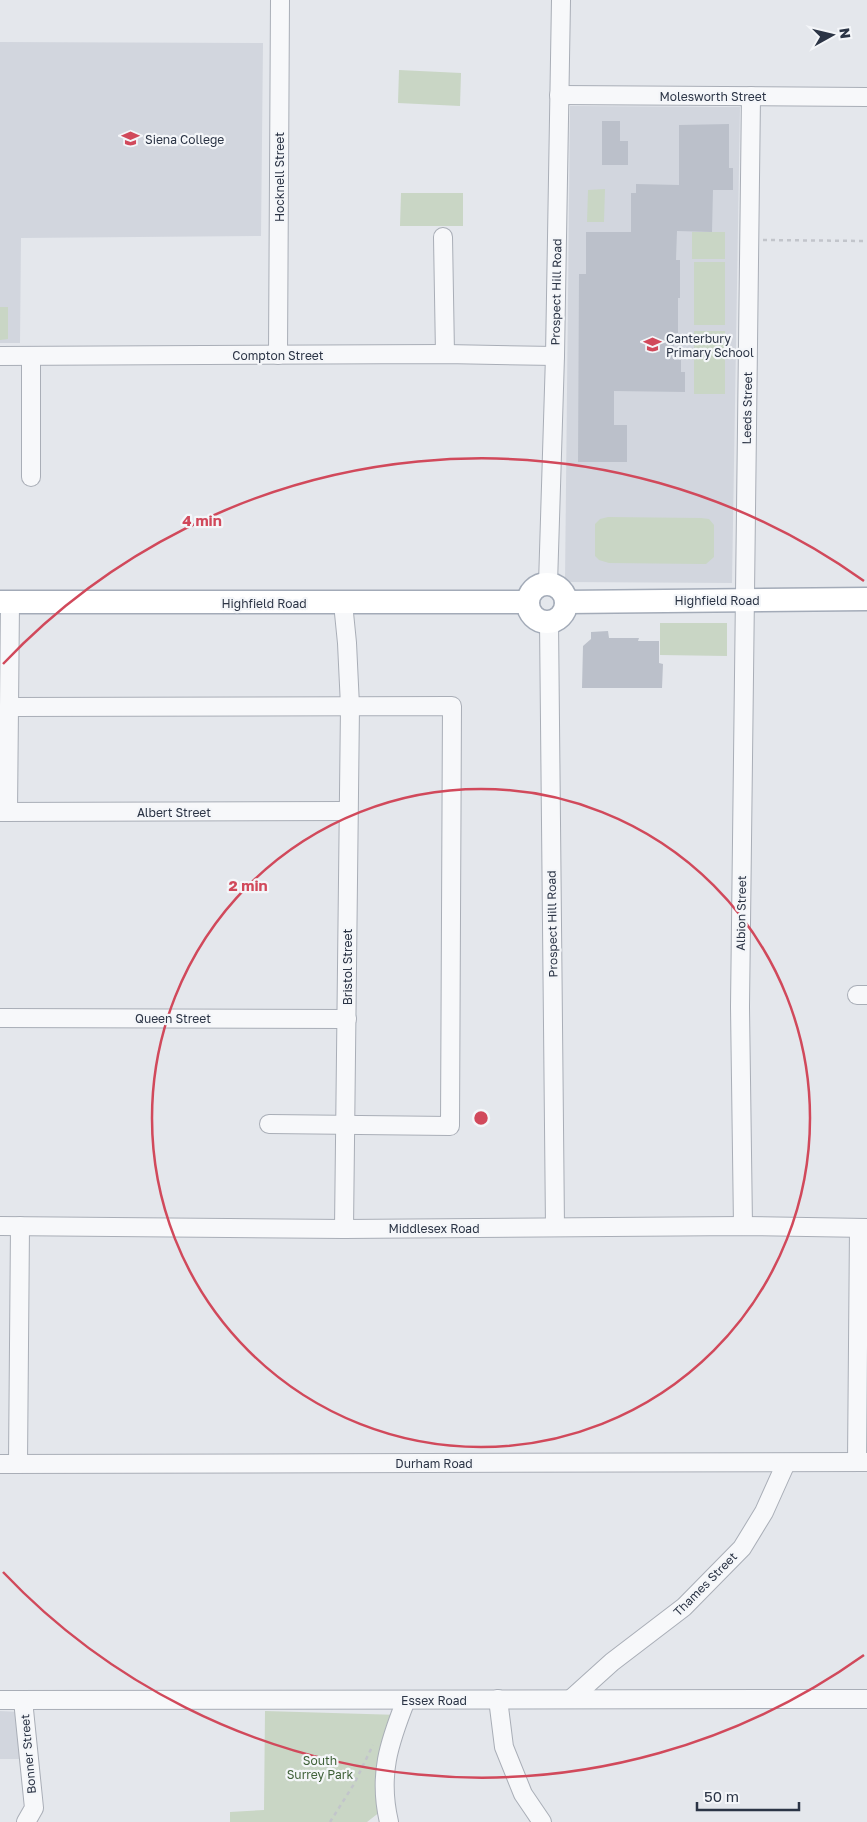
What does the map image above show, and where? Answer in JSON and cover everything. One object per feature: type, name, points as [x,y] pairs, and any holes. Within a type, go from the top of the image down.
[{"type":"main road","points":[[548,584],[560,589],[565,596],[566,602],[561,616],[549,621],[540,620],[533,616],[528,602],[535,588],[548,584]]},
{"type":"main road","name":"Highfield Road","points":[[566,602],[867,599]]},
{"type":"main road","name":"Highfield Road","points":[[5,603],[528,602]]},
{"type":"street","name":"Hocknell Street","points":[[278,355],[280,0]]},
{"type":"street","name":"Prospect Hill Road","points":[[548,584],[555,356],[561,0]]},
{"type":"street","name":"Molesworth Street","points":[[559,95],[867,97]]},
{"type":"street","name":"Leeds Street","points":[[744,600],[751,96]]},
{"type":"street","points":[[443,237],[445,354]]},
{"type":"street","name":"Compton Street","points":[[0,356],[445,354],[555,356]]},
{"type":"street","points":[[31,356],[31,477]]},
{"type":"street","name":"Albion Street","points":[[742,1226],[740,1007],[744,600]]},
{"type":"street","points":[[4,812],[9,707],[5,603]]},
{"type":"street","name":"Bristol Street","points":[[343,603],[350,706],[344,1229]]},
{"type":"street","name":"Prospect Hill Road","points":[[549,621],[555,1227]]},
{"type":"street","points":[[9,707],[452,706],[450,1126],[269,1124]]},
{"type":"street","name":"Albert Street","points":[[4,812],[348,811]]},
{"type":"street","name":"Queen Street","points":[[0,1018],[346,1019]]},
{"type":"street","name":"Middlesex Road","points":[[0,1226],[344,1229],[742,1226],[863,1228]]},
{"type":"street","points":[[9,1464],[20,1226]]},
{"type":"street","points":[[862,1462],[863,1228]]},
{"type":"street","name":"Thames Street","points":[[571,1699],[612,1662],[684,1608],[742,1548],[764,1512],[786,1462]]},
{"type":"street","name":"Durham Road","points":[[9,1464],[862,1462]]},
{"type":"street","points":[[498,1699],[504,1747],[523,1794],[542,1822]]},
{"type":"street","name":"Essex Road","points":[[0,1700],[867,1699]]},
{"type":"street","name":"Bonner Street","points":[[23,1700],[30,1815]]},
{"type":"street","points":[[389,1822],[383,1788],[384,1767],[388,1746],[406,1700]]},
{"type":"path","points":[[749,240],[867,241]]},
{"type":"path","points":[[330,1822],[354,1784],[376,1740]]},
{"type":"shaded area","name":"Siena College","points":[[0,42],[263,43],[261,236],[21,238],[20,343],[0,343]]},
{"type":"shaded area","name":"Canterbury Primary School","points":[[570,106],[740,107],[732,583],[565,582]]},
{"type":"shaded area","points":[[0,1711],[20,1712],[24,1759],[0,1759]]},
{"type":"green space","points":[[399,70],[461,73],[460,106],[398,103]]},
{"type":"green space","points":[[605,189],[604,222],[587,222],[588,190]]},
{"type":"green space","points":[[401,193],[463,193],[463,226],[400,226]]},
{"type":"green space","points":[[692,232],[725,232],[725,259],[692,259]]},
{"type":"green space","points":[[694,262],[725,262],[725,325],[694,325]]},
{"type":"green space","points":[[0,307],[8,307],[8,339],[0,340]]},
{"type":"green space","points":[[694,331],[725,331],[725,394],[694,394]]},
{"type":"green space","points":[[608,517],[709,519],[714,525],[714,557],[706,564],[609,563],[599,560],[595,556],[595,524],[600,519]]},
{"type":"green space","points":[[660,623],[727,623],[727,656],[660,655]]},
{"type":"green space","name":"South Surrey Park","points":[[265,1711],[400,1715],[385,1808],[367,1822],[230,1822],[230,1812],[264,1810]]},
{"type":"building","points":[[602,121],[620,121],[620,141],[628,141],[628,165],[602,165]]},
{"type":"building","points":[[729,124],[729,168],[733,168],[733,190],[713,190],[712,232],[677,231],[676,260],[680,260],[680,298],[678,298],[678,333],[674,333],[674,360],[681,360],[681,372],[685,372],[685,392],[614,391],[614,425],[627,425],[627,462],[578,462],[579,274],[586,274],[586,232],[631,232],[631,193],[636,193],[636,184],[679,185],[679,125]]},
{"type":"building","points":[[608,631],[609,638],[639,638],[638,641],[659,641],[659,663],[663,664],[662,688],[582,688],[583,646],[591,639],[591,632]]},
{"type":"place","name":"Siena College","points":[[131,139]]},
{"type":"place","name":"Canterbury Primary School","points":[[652,345]]}]
